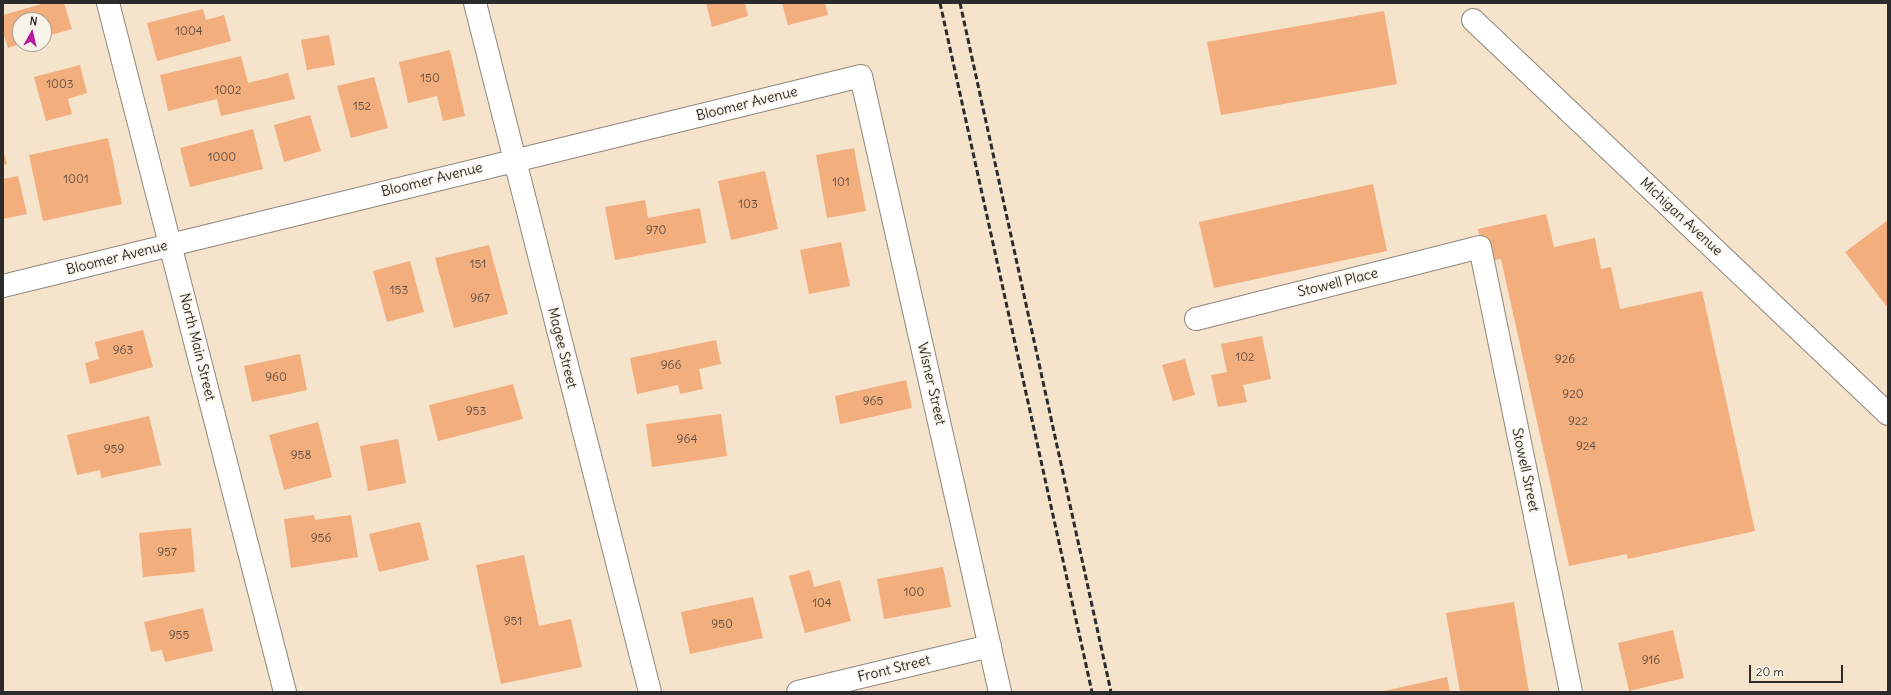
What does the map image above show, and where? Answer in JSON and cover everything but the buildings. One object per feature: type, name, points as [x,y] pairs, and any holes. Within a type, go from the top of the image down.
[{"type":"street","name":"North Main Street","points":[[108,3],[284,692]]},
{"type":"street","name":"Magee Street","points":[[475,3],[650,692]]},
{"type":"street","name":"Michigan Avenue","points":[[1473,20],[1888,414]]},
{"type":"street","name":"Bloomer Avenue","points":[[3,286],[861,76]]},
{"type":"street","name":"Wisner Street","points":[[861,76],[1000,692]]},
{"type":"street","name":"Stowell Place","points":[[1196,319],[1480,247]]},
{"type":"street","name":"Stowell Street","points":[[1480,247],[1571,692]]},
{"type":"street","name":"Front Street","points":[[798,692],[990,646]]},
{"type":"railway","points":[[940,3],[1092,692]]},
{"type":"railway","points":[[960,3],[1111,692]]}]
